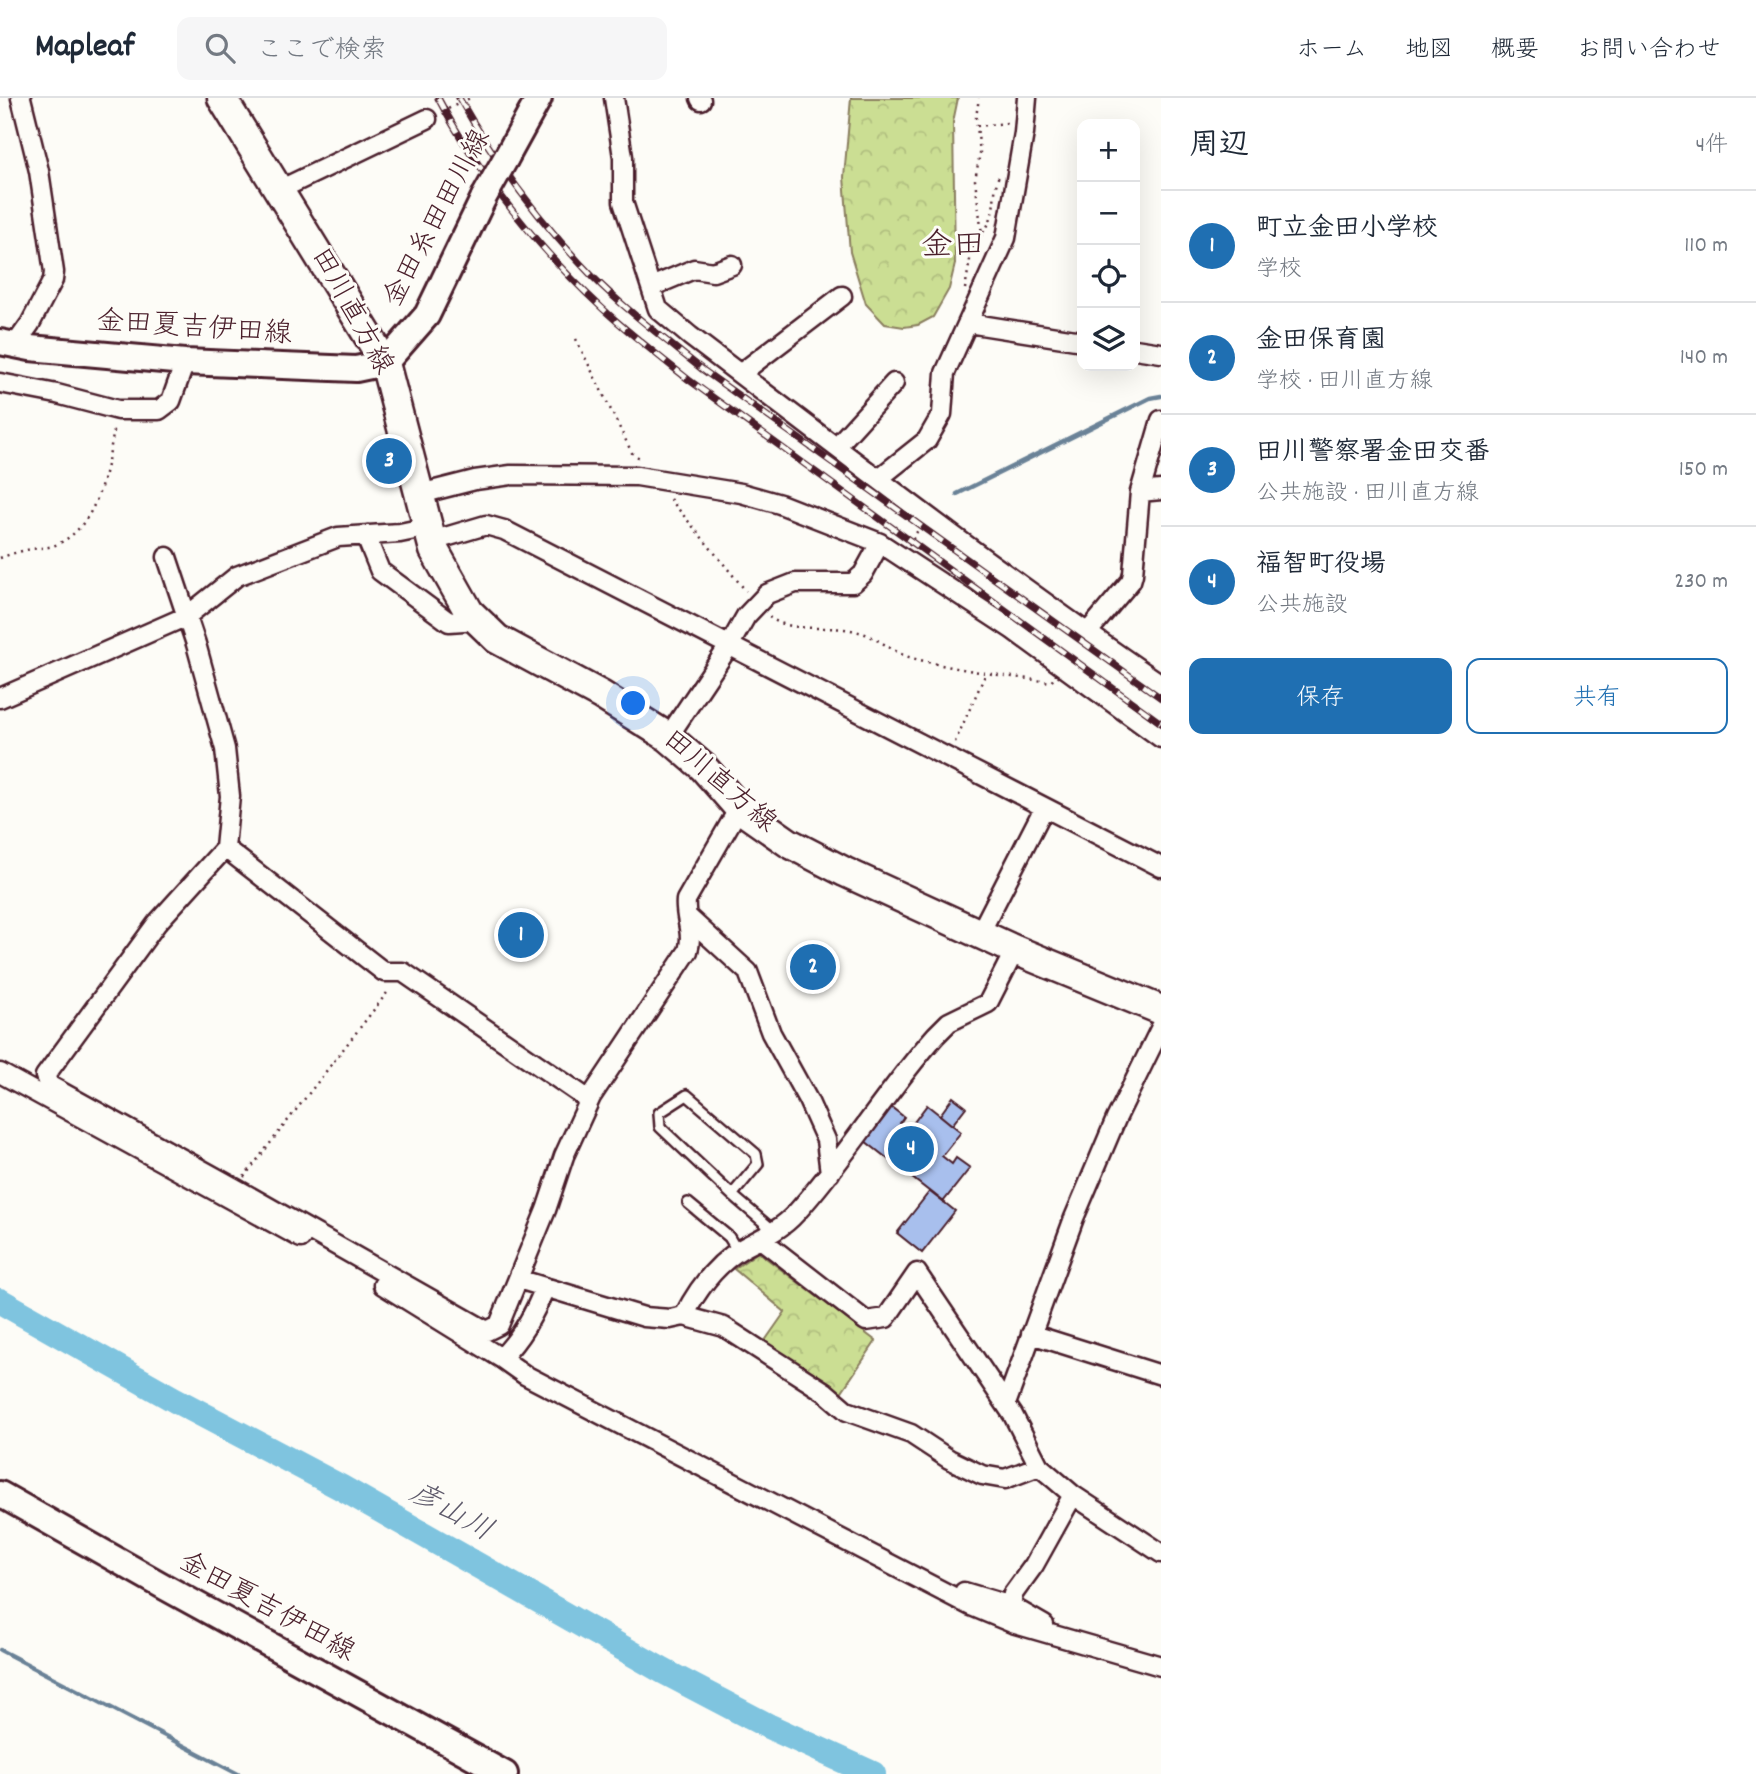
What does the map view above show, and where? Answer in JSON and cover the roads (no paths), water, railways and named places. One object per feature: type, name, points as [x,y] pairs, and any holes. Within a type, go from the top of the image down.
[{"type":"main road","name":"田川直方線","points":[[222,98],[385,363],[434,550],[469,612],[478,621],[497,639],[601,695],[668,737],[703,767],[739,807],[789,843],[845,872],[1015,950],[1161,1010]]},
{"type":"main road","name":"金田糸田田川線","points":[[385,363],[427,315],[484,197],[540,98]]},
{"type":"main road","name":"金田夏吉伊田線","points":[[7,344],[185,362],[356,369],[385,363]]},
{"type":"main road","name":"金田夏吉伊田線","points":[[0,1494],[505,1774]]},
{"type":"street","points":[[7,344],[30,324],[53,280],[54,272],[39,172],[21,98]]},
{"type":"street","points":[[614,98],[623,157],[623,202],[658,309],[878,480],[1161,684]]},
{"type":"street","points":[[878,480],[927,440],[942,414],[946,373],[1006,238],[1027,98]]},
{"type":"street","points":[[279,190],[427,119]]},
{"type":"street","points":[[652,287],[694,269],[713,272],[732,265]]},
{"type":"street","points":[[740,374],[842,296]]},
{"type":"street","points":[[970,318],[1077,340]]},
{"type":"street","points":[[1140,350],[1161,353]]},
{"type":"street","points":[[0,383],[118,410],[159,410],[171,401],[185,362]]},
{"type":"street","points":[[836,447],[894,383]]},
{"type":"street","points":[[1087,633],[1133,574],[1140,492],[1161,420]]},
{"type":"street","points":[[420,494],[511,475],[636,476],[741,493],[780,504],[880,543],[964,597],[1161,738]]},
{"type":"street","points":[[1140,492],[1161,490]]},
{"type":"street","points":[[0,698],[187,616],[237,576],[338,537],[430,534],[486,525],[503,530],[1161,867]]},
{"type":"street","points":[[368,535],[380,571],[449,622],[478,621]]},
{"type":"street","points":[[668,737],[746,616],[767,594],[795,583],[853,583],[863,574],[880,543]]},
{"type":"street","points":[[167,556],[225,749],[230,796],[225,848],[158,923],[45,1076],[48,1085],[339,1258],[502,1358],[525,1376],[954,1597],[1012,1623],[1161,1666]]},
{"type":"street","points":[[739,807],[686,900],[686,914],[748,972],[771,1032],[808,1100],[826,1140],[830,1173]]},
{"type":"street","points":[[980,933],[1044,808]]},
{"type":"street","points":[[225,848],[384,972],[404,972],[589,1100]]},
{"type":"street","points":[[0,1073],[180,1165],[235,1188],[486,1331],[499,1325],[547,1210],[564,1156],[589,1100],[688,951],[690,919]]},
{"type":"street","points":[[684,1316],[711,1272],[794,1215],[830,1173],[936,1035],[950,1022],[988,1003],[1015,950]]},
{"type":"street","points":[[1006,1404],[1074,1218],[1116,1119],[1161,1027]]},
{"type":"street","points":[[768,1235],[866,1321],[886,1318],[917,1273],[1006,1404],[1039,1466],[1073,1495],[1161,1553]]},
{"type":"street","points":[[518,1279],[644,1317],[670,1319],[684,1316],[724,1327],[825,1392],[846,1411],[911,1434],[950,1460],[982,1475],[1004,1479],[1039,1466]]},
{"type":"street","points":[[502,1358],[513,1346],[537,1307],[545,1287]]},
{"type":"street","points":[[1031,1334],[1161,1375]]},
{"type":"street","points":[[1011,1606],[1013,1594],[1034,1564],[1073,1495]]},
{"type":"street","points":[[954,1597],[963,1592],[1011,1606],[1044,1623],[1044,1632]]},
{"type":"lane","points":[[732,1195],[758,1164],[756,1154],[687,1095],[659,1113],[660,1126],[732,1195],[768,1235]]},
{"type":"lane","points":[[688,1203],[729,1237],[738,1252]]},
{"type":"waterway","points":[[957,494],[1150,398],[1161,396]]},
{"type":"waterway","name":"彦山川","points":[[0,1301],[175,1400],[342,1488],[663,1671],[768,1726],[873,1774]]},
{"type":"waterway","points":[[0,1650],[238,1774]]},
{"type":"railway","points":[[438,98],[472,154],[512,210],[603,309],[689,380],[1161,723]]},
{"type":"railway","points":[[459,98],[488,146],[538,214],[593,277],[633,313],[703,370],[1161,698]]},
{"type":"place","name":"田川警察署金田交番","points":[[389,461]]},
{"type":"place","name":"町立金田小学校","points":[[521,935]]},
{"type":"place","name":"金田保育園","points":[[813,967]]},
{"type":"place","name":"福智町役場","points":[[911,1149]]},
{"type":"district","name":"金田","points":[[953,248]]}]
